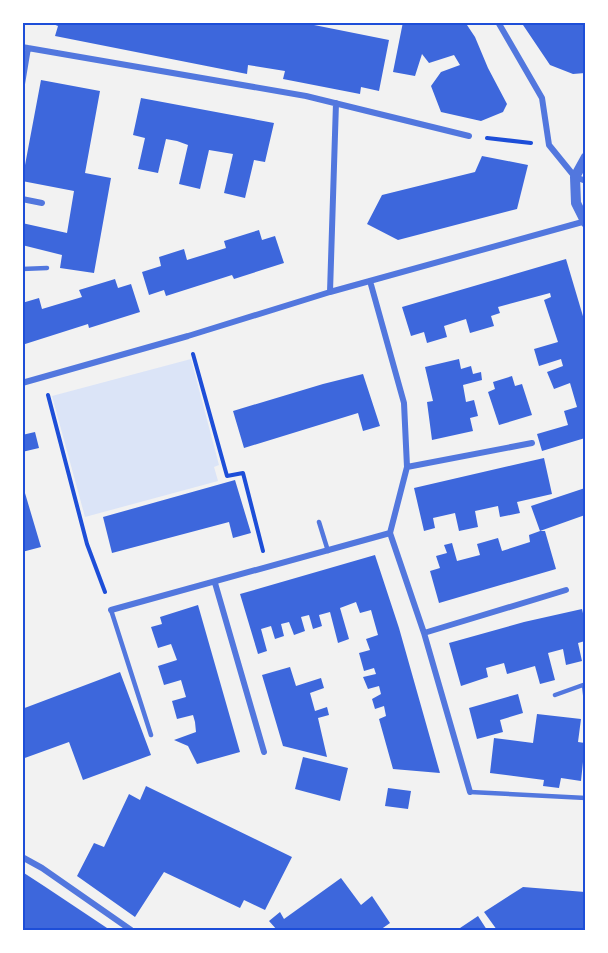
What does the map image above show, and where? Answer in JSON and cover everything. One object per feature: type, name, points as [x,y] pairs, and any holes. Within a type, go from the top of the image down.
[{"type":"street","points":[[498,22],[542,98],[549,145],[580,179]]},
{"type":"street","points":[[22,84],[25,48],[306,96],[469,136]]},
{"type":"street","points":[[330,292],[336,104]]},
{"type":"street","points":[[22,383],[188,336],[330,292],[585,222],[576,202],[585,157]]},
{"type":"street","points":[[22,199],[42,202]]},
{"type":"street","points":[[370,281],[404,403],[407,467],[390,533],[424,633],[470,792]]},
{"type":"street","points":[[407,467],[532,443]]},
{"type":"street","points":[[111,610],[390,533]]},
{"type":"street","points":[[215,583],[264,752]]},
{"type":"street","points":[[424,633],[566,590]]},
{"type":"street","points":[[22,857],[42,868],[131,930]]},
{"type":"lane","points":[[22,269],[47,268]]},
{"type":"lane","points":[[319,522],[328,551]]},
{"type":"lane","points":[[111,610],[152,735]]},
{"type":"lane","points":[[555,695],[584,685],[585,702]]},
{"type":"lane","points":[[470,792],[585,798]]},
{"type":"path","points":[[469,136],[549,145]]},
{"type":"path","points":[[188,336],[227,476],[243,473],[268,568]]},
{"type":"path","points":[[43,377],[87,544],[111,610]]},
{"type":"shaded area","points":[[191,359],[219,465],[214,467],[218,481],[85,517],[52,396]]},
{"type":"building","points":[[48,22],[299,22],[389,40],[379,91],[361,87],[360,94],[283,79],[285,71],[248,65],[247,74],[55,36],[58,26]]},
{"type":"building","points":[[403,22],[465,22],[475,37],[507,104],[503,112],[481,121],[441,112],[431,86],[441,72],[460,65],[454,55],[429,63],[422,54],[415,76],[393,72]]},
{"type":"building","points":[[521,22],[584,22],[585,73],[573,74],[550,65]]},
{"type":"building","points":[[41,80],[100,91],[85,173],[111,178],[94,273],[60,268],[62,255],[22,245],[22,223],[67,233],[74,191],[22,181]]},
{"type":"building","points":[[141,98],[274,123],[265,162],[254,160],[245,198],[224,193],[233,154],[209,150],[200,189],[179,184],[188,145],[177,141],[166,139],[158,173],[138,169],[145,138],[133,135]]},
{"type":"building","points":[[482,156],[528,165],[517,209],[398,240],[367,224],[382,195],[475,172]]},
{"type":"building","points":[[259,230],[262,240],[275,236],[284,263],[234,279],[232,275],[166,296],[164,290],[149,295],[142,272],[161,266],[159,257],[184,249],[187,260],[226,248],[224,241]]},
{"type":"building","points":[[566,259],[585,323],[585,438],[542,451],[537,434],[568,425],[564,411],[577,407],[570,383],[554,389],[547,372],[563,366],[561,359],[539,366],[534,349],[558,342],[544,300],[551,297],[550,293],[498,307],[500,313],[491,316],[494,326],[470,333],[466,319],[444,326],[447,337],[427,343],[424,332],[411,336],[402,307]]},
{"type":"building","points":[[115,279],[118,288],[131,284],[140,312],[89,328],[88,324],[22,345],[22,303],[39,298],[42,309],[82,297],[79,290]]},
{"type":"building","points":[[459,359],[461,369],[471,366],[473,374],[481,372],[482,380],[463,385],[466,402],[474,400],[478,416],[470,418],[473,431],[432,440],[427,402],[433,401],[425,367]]},
{"type":"building","points":[[363,374],[380,426],[363,431],[358,413],[244,448],[233,411]]},
{"type":"building","points":[[512,376],[515,386],[522,384],[532,415],[499,425],[488,392],[495,389],[493,382]]},
{"type":"building","points":[[35,432],[39,448],[22,452],[22,435]]},
{"type":"building","points":[[544,458],[552,494],[517,502],[520,513],[500,517],[498,506],[475,511],[478,527],[459,531],[455,513],[433,518],[435,528],[424,531],[414,488]]},
{"type":"building","points":[[235,480],[251,533],[233,538],[229,522],[112,553],[103,517]]},
{"type":"building","points":[[22,483],[41,547],[22,552]]},
{"type":"building","points":[[585,488],[585,515],[540,531],[531,506]]},
{"type":"building","points":[[545,531],[556,569],[439,603],[430,571],[440,568],[436,556],[447,553],[444,545],[452,543],[457,561],[480,555],[477,544],[498,538],[502,551],[530,542],[529,535]]},
{"type":"building","points":[[375,555],[399,628],[440,773],[393,769],[379,719],[386,716],[384,706],[375,709],[372,699],[381,694],[379,686],[368,689],[363,677],[376,674],[374,668],[364,671],[359,653],[370,650],[366,639],[378,635],[371,610],[360,613],[356,602],[340,608],[349,639],[338,643],[330,612],[319,615],[322,626],[313,629],[309,615],[301,617],[305,631],[294,635],[289,622],[281,624],[284,636],[275,639],[271,626],[261,629],[267,651],[258,654],[240,594]]},
{"type":"building","points":[[198,605],[240,752],[197,764],[188,746],[174,740],[196,732],[195,722],[193,715],[177,719],[172,701],[186,697],[181,680],[164,685],[158,666],[177,660],[171,644],[158,648],[151,627],[162,624],[160,617]]},
{"type":"building","points":[[582,609],[585,641],[578,643],[582,661],[566,665],[563,649],[548,653],[555,680],[540,684],[535,666],[507,674],[504,663],[486,668],[488,677],[461,686],[449,643]]},
{"type":"building","points":[[290,667],[296,686],[321,678],[324,688],[310,693],[315,711],[327,707],[329,715],[318,718],[327,757],[283,746],[262,675]]},
{"type":"building","points":[[120,672],[151,755],[83,780],[69,742],[22,759],[22,709]]},
{"type":"building","points":[[518,694],[523,713],[500,720],[503,732],[477,739],[469,708]]},
{"type":"building","points":[[537,714],[581,719],[578,742],[585,743],[581,781],[561,778],[559,788],[543,786],[544,780],[490,773],[494,738],[533,743]]},
{"type":"building","points":[[303,757],[348,768],[340,801],[295,789]]},
{"type":"building","points":[[146,786],[292,857],[265,910],[244,900],[240,908],[164,872],[135,917],[77,876],[94,843],[104,847],[129,794],[140,800]]},
{"type":"building","points":[[388,788],[411,791],[408,809],[385,806]]},
{"type":"building","points":[[24,873],[44,886],[110,930],[22,930]]},
{"type":"building","points":[[341,878],[361,905],[372,896],[390,923],[380,930],[277,930],[269,921],[280,912],[284,919]]},
{"type":"building","points":[[523,887],[585,892],[585,930],[497,930],[484,912]]},
{"type":"building","points":[[478,916],[487,930],[457,930]]}]
